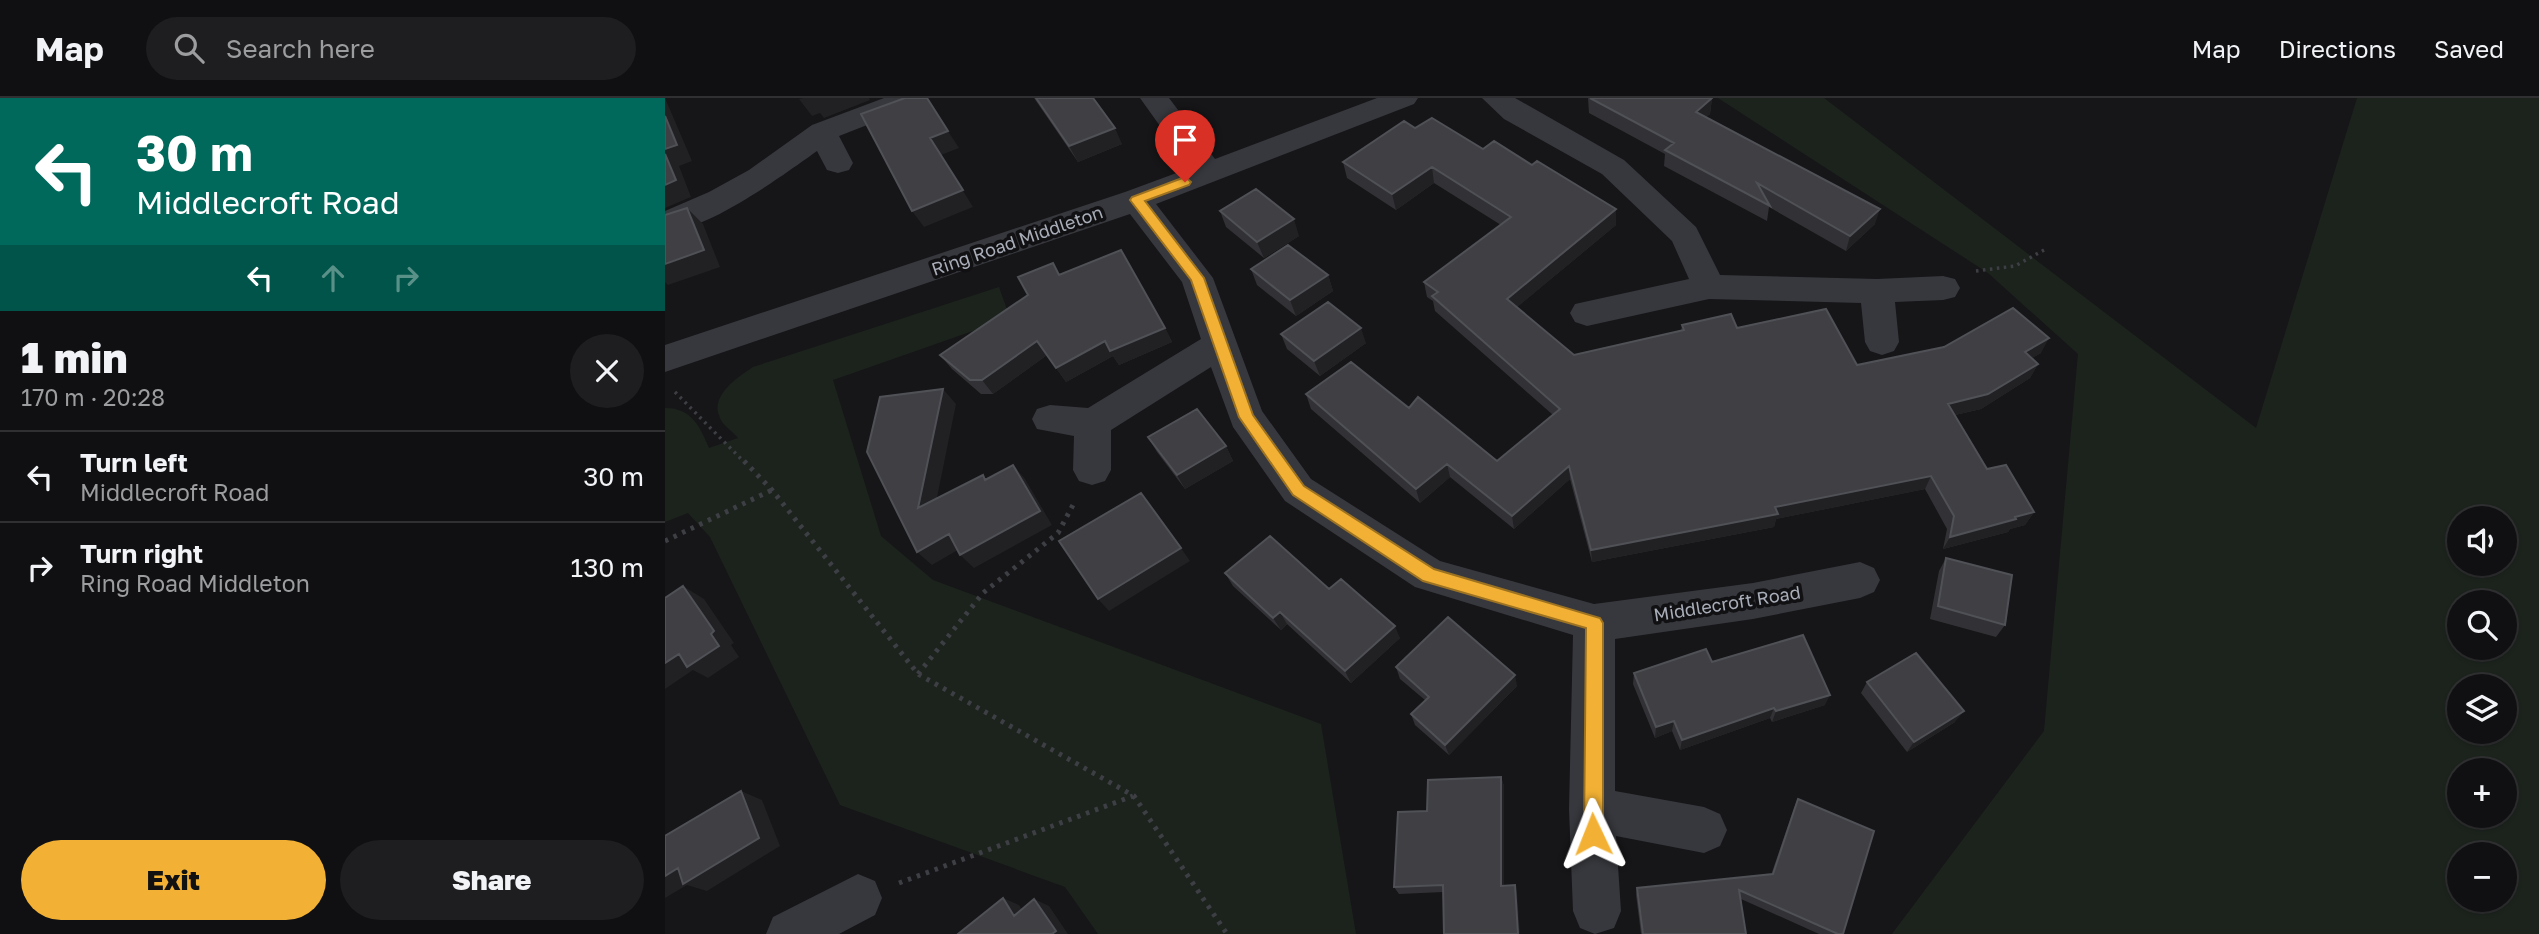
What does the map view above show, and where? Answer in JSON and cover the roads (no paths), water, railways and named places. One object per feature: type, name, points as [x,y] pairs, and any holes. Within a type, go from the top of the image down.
[{"type":"street","points":[[673,220],[720,200],[760,177],[822,132],[911,98]]},
{"type":"street","points":[[1154,98],[1209,173]]},
{"type":"street","name":"Ring Road Middleton","points":[[665,359],[1136,200],[1404,98]]},
{"type":"street","points":[[1496,98],[1514,112],[1613,167],[1685,235],[1709,287]]},
{"type":"street","points":[[822,132],[838,163]]},
{"type":"street","name":"Middlecroft Road","points":[[1136,200],[1197,278],[1246,417],[1298,490],[1429,575],[1594,623],[1752,601],[1860,580]]},
{"type":"street","points":[[1587,313],[1709,287],[1877,291],[1943,288]]},
{"type":"street","points":[[1877,291],[1882,342]]},
{"type":"street","points":[[1050,419],[1093,423],[1222,344]]},
{"type":"street","points":[[1092,470],[1093,423]]},
{"type":"street","points":[[1594,623],[1592,809],[1597,911]]},
{"type":"street","points":[[1592,809],[1704,830]]},
{"type":"street","points":[[790,934],[858,898]]}]
